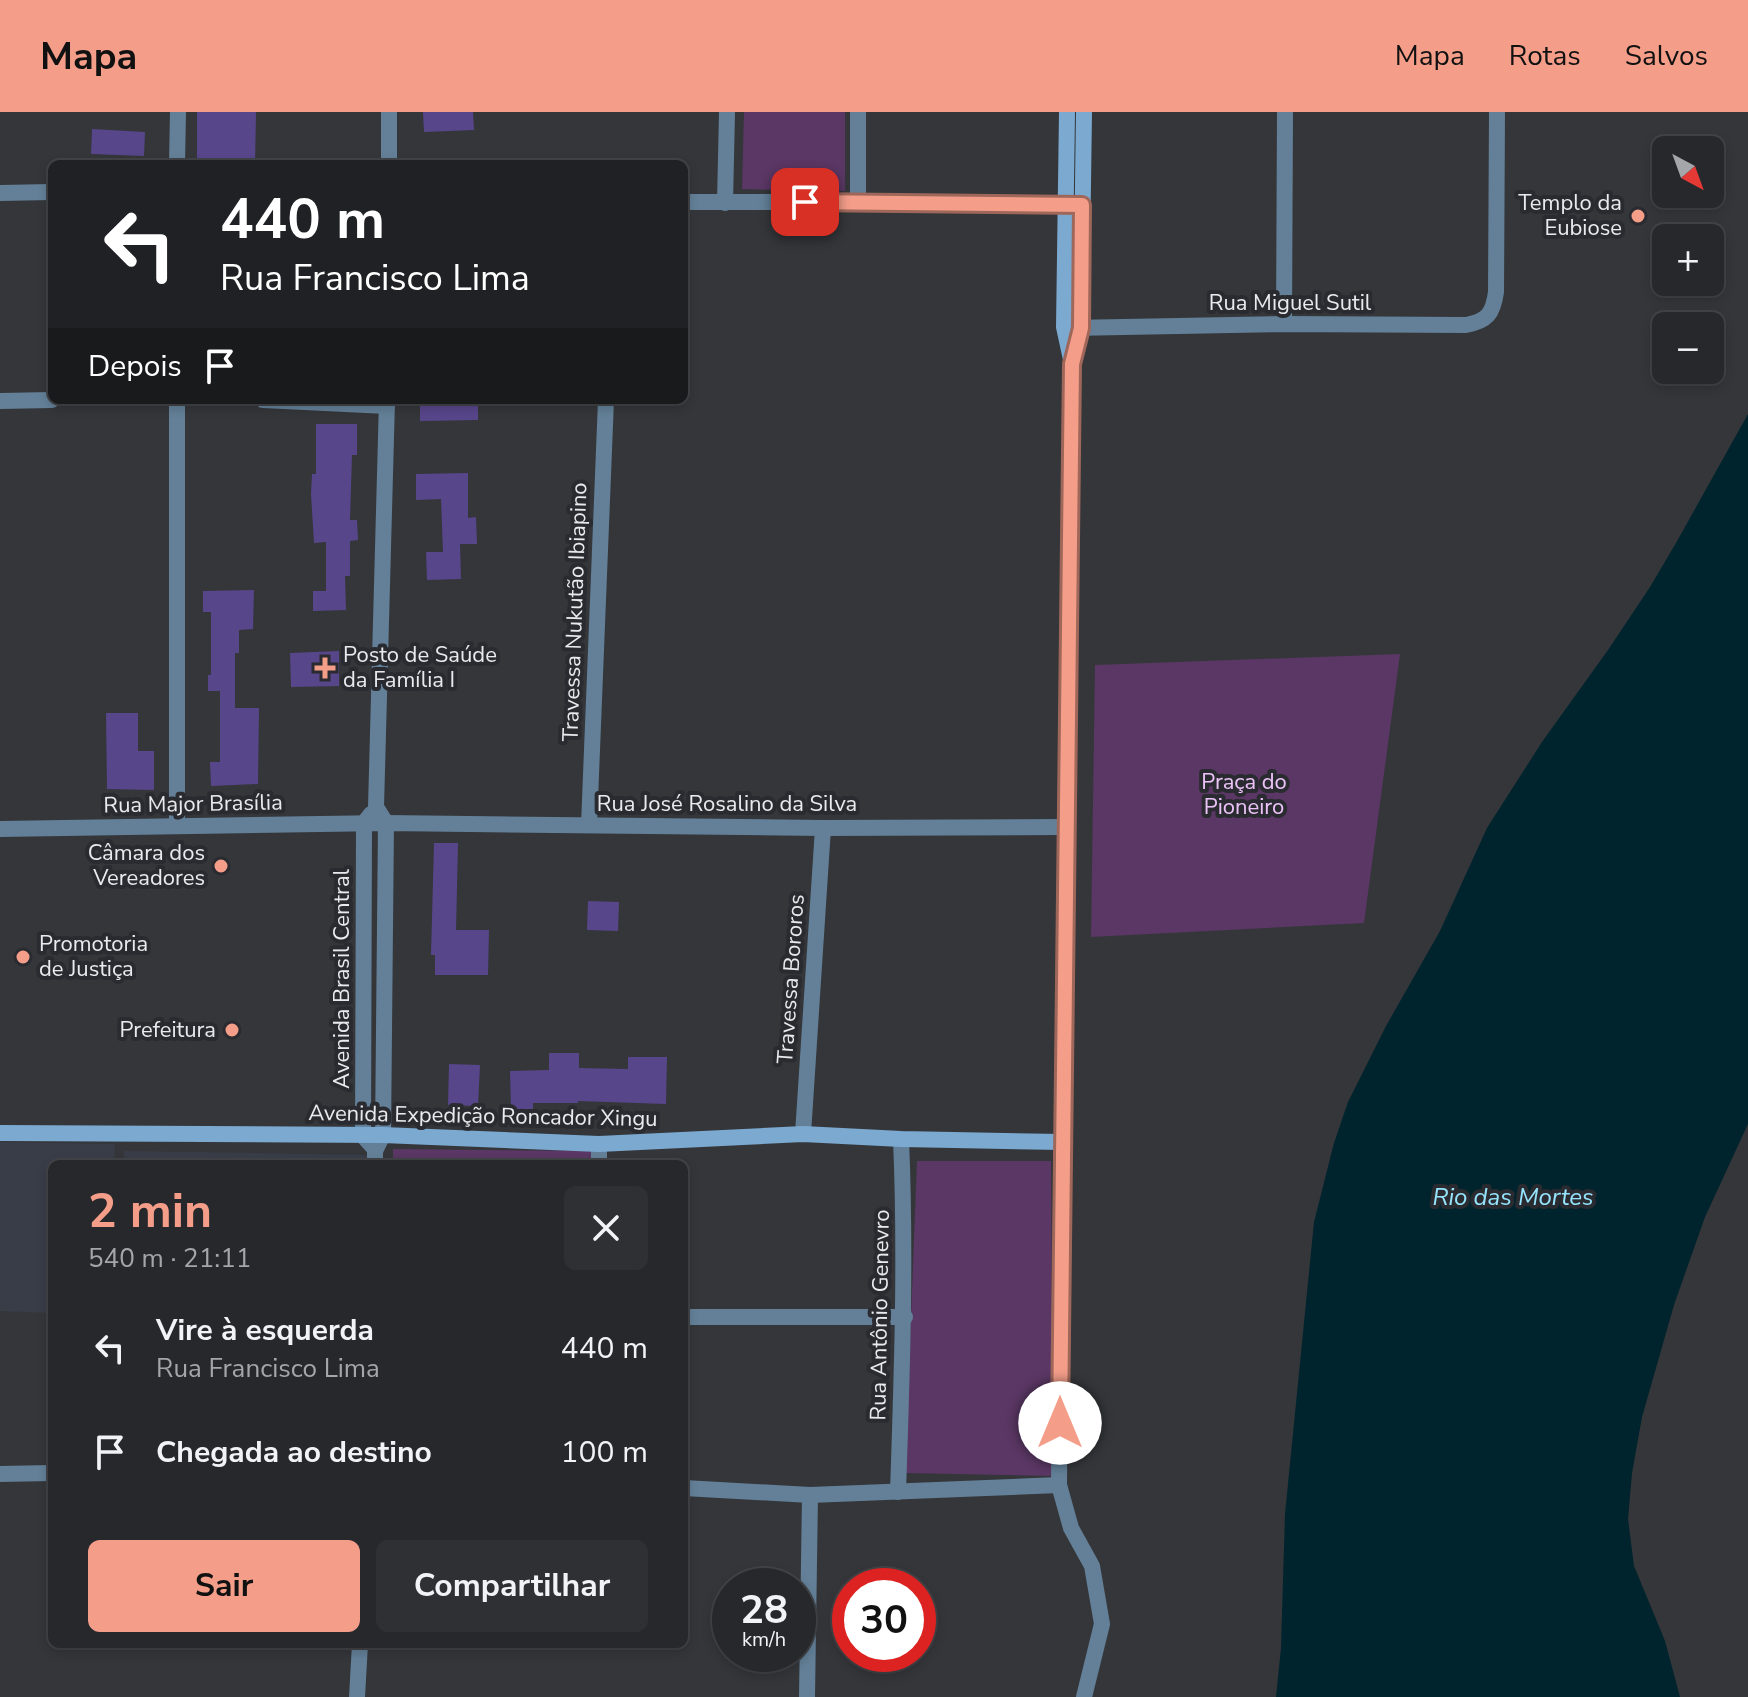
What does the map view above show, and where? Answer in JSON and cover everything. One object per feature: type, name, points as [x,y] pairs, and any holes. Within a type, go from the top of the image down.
[{"type":"street","points":[[177,160],[178,112]]},
{"type":"street","points":[[389,112],[389,160]]},
{"type":"street","points":[[725,203],[727,112]]},
{"type":"street","points":[[858,112],[858,202]]},
{"type":"street","points":[[1067,112],[1074,204],[1059,1485],[1071,1528],[1092,1566],[1102,1624],[1084,1697]]},
{"type":"street","points":[[1074,204],[1084,112]]},
{"type":"street","points":[[1284,324],[1285,112]]},
{"type":"street","name":"Rua Miguel Sutil","points":[[1073,328],[1466,325],[1479,322],[1494,307],[1496,292],[1497,112]]},
{"type":"street","points":[[0,193],[48,192]]},
{"type":"street","points":[[688,202],[1074,204]]},
{"type":"street","points":[[0,401],[48,400]]},
{"type":"street","points":[[177,404],[177,826]]},
{"type":"street","points":[[386,823],[376,807],[387,404]]},
{"type":"street","name":"Travessa Nukutão Ibiapino","points":[[589,825],[606,404]]},
{"type":"street","points":[[364,823],[376,807]]},
{"type":"street","name":"Avenida Brasil Central","points":[[363,1136],[364,823]]},
{"type":"street","name":"Rua José Rosalino da Silva","points":[[386,823],[823,828],[1068,827]]},
{"type":"street","name":"Rua Major Brasília","points":[[0,829],[386,823]]},
{"type":"street","name":"Avenida Brasil Central","points":[[378,1150],[386,823]]},
{"type":"street","name":"Travessa Bororos","points":[[803,1134],[823,828]]},
{"type":"street","name":"Avenida Expedição Roncador Xingu","points":[[0,1133],[363,1136],[378,1150],[803,1134],[1062,1142]]},
{"type":"street","name":"Rua Antônio Genevro","points":[[898,1492],[905,1317],[901,1139]]},
{"type":"street","points":[[599,1144],[599,1160]]},
{"type":"street","points":[[688,1317],[905,1317]]},
{"type":"street","points":[[0,1474],[48,1473]]},
{"type":"street","points":[[688,1488],[810,1495],[1059,1485]]},
{"type":"street","points":[[807,1697],[810,1495]]},
{"type":"street","points":[[357,1697],[360,1648]]},
{"type":"shaded area","points":[[0,1142],[115,1144],[114,1160],[48,1160],[48,1313],[0,1311]]},
{"type":"shaded area","points":[[124,1151],[374,1155],[374,1160],[124,1160]]},
{"type":"green space","points":[[744,112],[845,112],[845,191],[742,189]]},
{"type":"green space","name":"Praça do Pioneiro","points":[[1400,654],[1364,923],[1091,937],[1095,665]]},
{"type":"green space","points":[[393,1149],[594,1151],[594,1160],[393,1160]]},
{"type":"green space","points":[[917,1161],[1051,1161],[1053,1476],[905,1473]]},
{"type":"water","name":"Rio das Mortes","points":[[1748,414],[1748,1124],[1705,1217],[1674,1305],[1642,1417],[1628,1519],[1634,1566],[1665,1641],[1680,1697],[1276,1697],[1281,1648],[1285,1514],[1314,1222],[1348,1102],[1386,1026],[1440,931],[1487,828],[1542,742],[1650,587]]},
{"type":"building","points":[[197,112],[256,112],[255,160],[197,160]]},
{"type":"building","points":[[423,112],[473,112],[474,130],[424,132]]},
{"type":"building","points":[[92,129],[145,132],[144,156],[91,154]]},
{"type":"building","points":[[420,404],[478,404],[478,420],[420,421]]},
{"type":"building","points":[[316,424],[357,424],[357,455],[352,455],[350,520],[357,520],[358,540],[350,541],[350,576],[345,576],[346,610],[313,611],[313,591],[326,591],[326,542],[314,543],[311,494],[312,474],[316,474]]},
{"type":"building","points":[[468,473],[468,518],[476,517],[477,544],[460,544],[461,579],[427,580],[426,552],[443,552],[441,499],[416,500],[416,474]]},
{"type":"building","points":[[254,590],[253,629],[239,630],[239,653],[235,653],[235,708],[259,708],[258,784],[211,786],[210,762],[220,762],[220,691],[208,691],[211,612],[203,612],[203,591]]},
{"type":"building","points":[[339,651],[339,686],[291,687],[290,653]]},
{"type":"building","points":[[106,713],[138,713],[138,751],[154,751],[154,790],[107,789]]},
{"type":"building","points":[[434,843],[458,843],[456,930],[489,930],[488,975],[435,975],[435,955],[431,955]]},
{"type":"building","points":[[588,901],[619,902],[618,931],[587,930]]},
{"type":"building","points":[[549,1053],[579,1053],[579,1068],[628,1069],[628,1057],[667,1057],[666,1104],[578,1101],[533,1103],[533,1109],[511,1109],[510,1071],[549,1070]]},
{"type":"building","points":[[449,1064],[480,1065],[478,1106],[448,1105]]},
{"type":"place","name":"Templo da Eubiose","points":[[1638,216]]},
{"type":"place","name":"Posto de Saúde da Família I","points":[[325,668]]},
{"type":"place","name":"Câmara dos Vereadores","points":[[221,866]]},
{"type":"place","name":"Promotoria de Justiça","points":[[23,957]]},
{"type":"place","name":"Prefeitura","points":[[232,1030]]},
{"type":"route","points":[[805,202],[1082,205],[1081,328],[1072,364],[1060,1423]]}]
